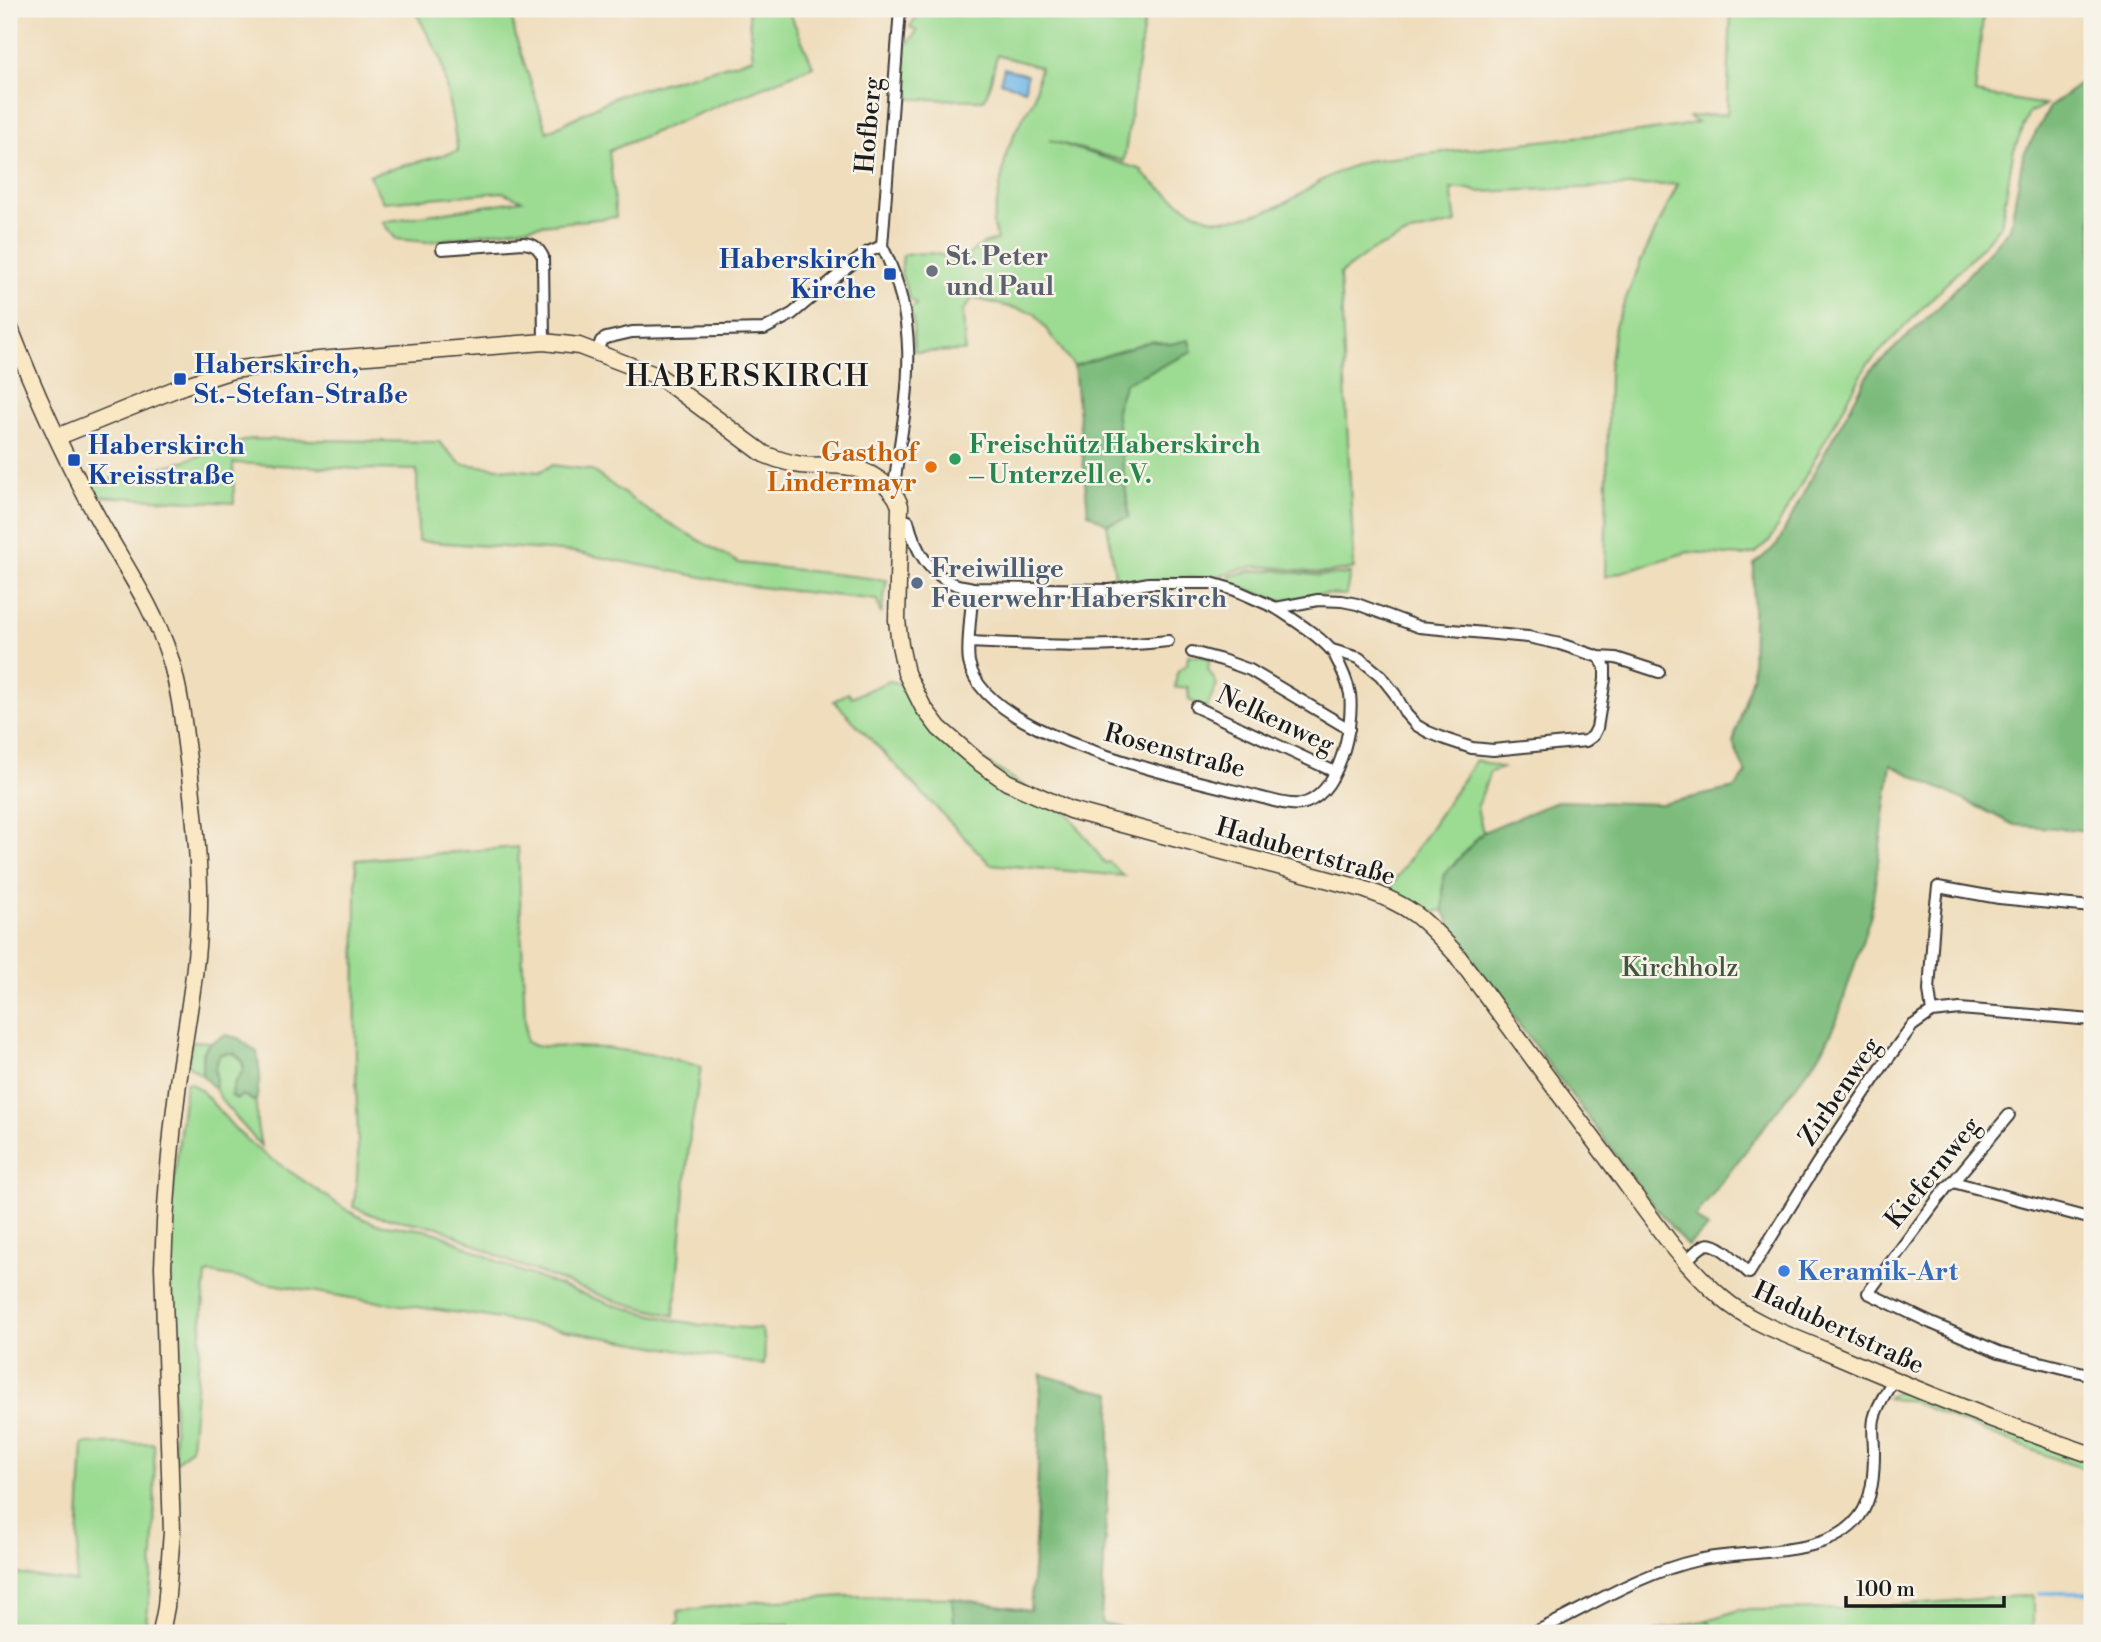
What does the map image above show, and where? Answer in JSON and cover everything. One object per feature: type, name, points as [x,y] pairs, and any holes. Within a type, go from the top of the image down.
[{"type":"street","name":"Hofberg","points":[[881,246],[900,9]]},
{"type":"street","points":[[442,249],[523,243],[538,248],[543,257],[544,342]]},
{"type":"street","points":[[597,352],[601,341],[606,338],[632,332],[764,329],[792,314],[867,252],[881,246],[894,271],[905,309],[909,356],[906,412],[893,493]]},
{"type":"street","points":[[9,326],[28,376],[57,438],[95,513],[139,587],[161,631],[182,710],[194,814],[199,909],[197,947],[168,1159],[164,1223],[163,1267],[172,1532],[166,1607],[161,1633]]},
{"type":"street","points":[[57,438],[183,386],[233,370],[304,361],[544,342],[566,344],[597,352],[660,377],[764,454],[782,462],[804,466],[845,466],[869,474],[893,493]]},
{"type":"street","name":"Hadubertstraße","points":[[893,493],[900,506],[897,610],[906,673],[923,707],[939,728],[975,760],[1007,782],[1070,810],[1363,889],[1398,902],[1428,923],[1456,954],[1641,1204],[1686,1261],[1723,1298],[1746,1315],[1892,1380],[2027,1433],[2092,1455]]},
{"type":"street","name":"Rosenstraße","points":[[901,520],[908,521],[921,555],[933,569],[952,583],[973,588],[1110,590],[1149,583],[1202,582],[1228,587],[1276,607],[1332,650],[1359,658],[1380,675],[1416,725],[1428,732],[1482,750],[1511,750],[1586,741],[1593,736],[1597,728],[1605,679],[1605,667],[1599,657]]},
{"type":"street","name":"Rosenstraße","points":[[973,588],[968,661],[974,676],[996,701],[1030,725],[1115,760],[1295,804],[1312,799],[1328,786],[1349,729],[1350,695],[1346,676],[1332,650]]},
{"type":"street","points":[[1276,607],[1318,600],[1342,601],[1419,627],[1528,637],[1599,657],[1616,658],[1659,672]]},
{"type":"street","points":[[970,642],[1128,646],[1168,641]]},
{"type":"street","points":[[1192,652],[1250,670],[1349,729]]},
{"type":"street","name":"Nelkenweg","points":[[1196,706],[1335,772]]},
{"type":"street","points":[[2092,907],[1999,898],[1938,887],[1929,990],[1932,1012],[1959,1009],[2092,1020]]},
{"type":"street","name":"Zirbenweg","points":[[1686,1261],[1704,1246],[1712,1244],[1721,1248],[1749,1273],[1818,1162],[1884,1064],[1912,1026],[1932,1012]]},
{"type":"street","name":"Kiefernweg","points":[[2009,1115],[1946,1188],[1868,1293],[1999,1352],[2092,1375]]},
{"type":"street","points":[[1953,1182],[2092,1219]]},
{"type":"street","points":[[1533,1633],[1647,1577],[1676,1566],[1721,1556],[1811,1545],[1843,1532],[1860,1517],[1871,1491],[1874,1418],[1892,1380]]},
{"type":"green space","points":[[414,9],[510,9],[516,38],[547,132],[617,96],[753,58],[748,9],[788,9],[813,66],[609,151],[616,217],[428,242],[396,239],[382,222],[522,200],[502,192],[383,202],[369,175],[458,151],[441,59]]},
{"type":"green space","points":[[922,9],[1146,9],[1124,161],[1049,140],[1142,170],[1143,174],[1181,203],[1197,213],[1215,219],[1248,216],[1271,209],[1331,175],[1365,161],[1632,133],[1697,122],[1689,117],[1727,114],[1731,9],[1984,9],[1975,93],[2045,105],[2029,113],[2013,153],[2001,225],[1867,365],[1770,540],[1756,553],[1742,556],[1688,552],[1605,577],[1609,369],[1615,326],[1641,261],[1678,184],[1479,192],[1451,189],[1456,223],[1411,233],[1371,251],[1340,274],[1354,568],[1322,573],[1256,567],[1212,578],[1116,582],[1107,524],[1129,517],[1116,409],[1125,383],[1192,352],[1151,341],[1074,366],[1034,313],[973,298],[963,311],[965,351],[914,350],[913,317],[910,309],[916,305],[910,300],[901,273],[903,255],[930,253],[954,262],[968,260],[970,253],[983,244],[997,240],[993,223],[1007,151],[1034,99],[1040,67],[997,55],[984,100],[911,99],[905,79],[906,46],[917,31],[910,27]]},
{"type":"green space","name":"Kirchholz","points":[[2092,74],[2092,831],[2015,825],[1891,765],[1871,914],[1836,1023],[1821,1053],[1695,1217],[1708,1228],[1687,1246],[1649,1200],[1464,950],[1443,910],[1443,876],[1483,832],[1558,801],[1662,804],[1735,788],[1746,774],[1733,743],[1752,676],[1754,564],[1777,545],[1871,370],[1940,306],[2010,228],[2023,156],[2050,107]]},
{"type":"green space","points":[[1189,340],[1192,352],[1125,383],[1116,409],[1129,517],[1107,524],[1088,513],[1074,366],[1151,341],[1170,344]]},
{"type":"green space","points":[[250,439],[439,442],[461,464],[539,472],[552,465],[591,470],[650,512],[739,563],[887,580],[881,615],[877,600],[749,586],[573,552],[418,541],[417,470],[233,463],[234,503],[91,496],[87,485],[174,464]]},
{"type":"green space","points":[[1273,570],[1321,575],[1350,573],[1346,595],[1317,594],[1279,601],[1230,582],[1230,576],[1249,571]]},
{"type":"green space","points":[[1188,655],[1210,658],[1208,669],[1217,684],[1206,709],[1189,700],[1188,687],[1175,688],[1177,672],[1187,664]]},
{"type":"green space","points":[[889,681],[904,684],[938,731],[1069,815],[1105,863],[1109,862],[1124,876],[990,864],[834,701],[848,693],[852,697]]},
{"type":"green space","points":[[1476,760],[1502,768],[1490,772],[1477,808],[1483,832],[1443,876],[1443,910],[1429,913],[1388,891]]},
{"type":"green space","points":[[518,847],[526,1042],[535,1046],[606,1048],[663,1056],[701,1067],[690,1134],[674,1316],[613,1300],[511,1262],[438,1227],[375,1216],[353,1207],[358,1155],[356,860]]},
{"type":"green space","points":[[225,1035],[238,1038],[257,1052],[260,1075],[256,1102],[243,1095],[237,1099],[231,1096],[234,1084],[244,1069],[242,1060],[234,1053],[220,1054],[215,1068],[215,1089],[202,1075],[205,1050],[212,1042]]},
{"type":"green space","points":[[192,1041],[210,1042],[202,1052],[202,1075],[188,1065]]},
{"type":"green space","points":[[227,1052],[236,1055],[243,1065],[244,1069],[234,1084],[238,1097],[243,1095],[256,1102],[261,1146],[225,1105],[215,1089],[215,1068],[220,1054]]},
{"type":"green space","points":[[186,1083],[201,1090],[237,1131],[257,1149],[364,1219],[376,1224],[427,1230],[442,1235],[509,1267],[610,1304],[701,1325],[761,1329],[765,1342],[764,1365],[482,1316],[351,1298],[210,1273],[206,1275],[191,1448],[175,1463],[169,1223]]},
{"type":"green space","points":[[1041,1374],[1112,1393],[1101,1623],[1146,1633],[955,1633],[952,1598],[1030,1610],[1036,1529]]},
{"type":"green space","points":[[1907,1391],[2092,1462],[2092,1471],[1965,1424],[1909,1400],[1887,1398],[1895,1392]]},
{"type":"green space","points":[[154,1443],[153,1561],[144,1633],[9,1633],[9,1573],[76,1582],[83,1444]]},
{"type":"green space","points":[[2033,1595],[2033,1633],[1717,1633],[1707,1620],[1739,1610],[1842,1609]]},
{"type":"green space","points":[[847,1596],[952,1598],[955,1633],[789,1633],[789,1624],[748,1625],[718,1633],[674,1633],[679,1620],[678,1611],[762,1601]]},
{"type":"green space","points":[[1707,1620],[1717,1633],[1653,1633],[1656,1631]]},
{"type":"water","points":[[1004,68],[1027,75],[1025,89],[1000,82]]},
{"type":"waterway","points":[[2039,1593],[2092,1593]]},
{"type":"place","name":"St. Peter und Paul","points":[[932,271]]},
{"type":"place","name":"Haberskirch Kirche","points":[[890,274]]},
{"type":"place","name":"Haberskirch, St.-Stefan-Straße","points":[[180,379]]},
{"type":"place","name":"Freischütz Haberskirch – Unterzell e.V.","points":[[955,459]]},
{"type":"place","name":"Haberskirch Kreisstraße","points":[[74,460]]},
{"type":"place","name":"Gasthof Lindermayr","points":[[931,467]]},
{"type":"place","name":"Freiwillige Feuerwehr Haberskirch","points":[[917,583]]},
{"type":"place","name":"Keramik-Art","points":[[1784,1271]]},
{"type":"district","name":"HABERSKIRCH","points":[[748,376]]}]
